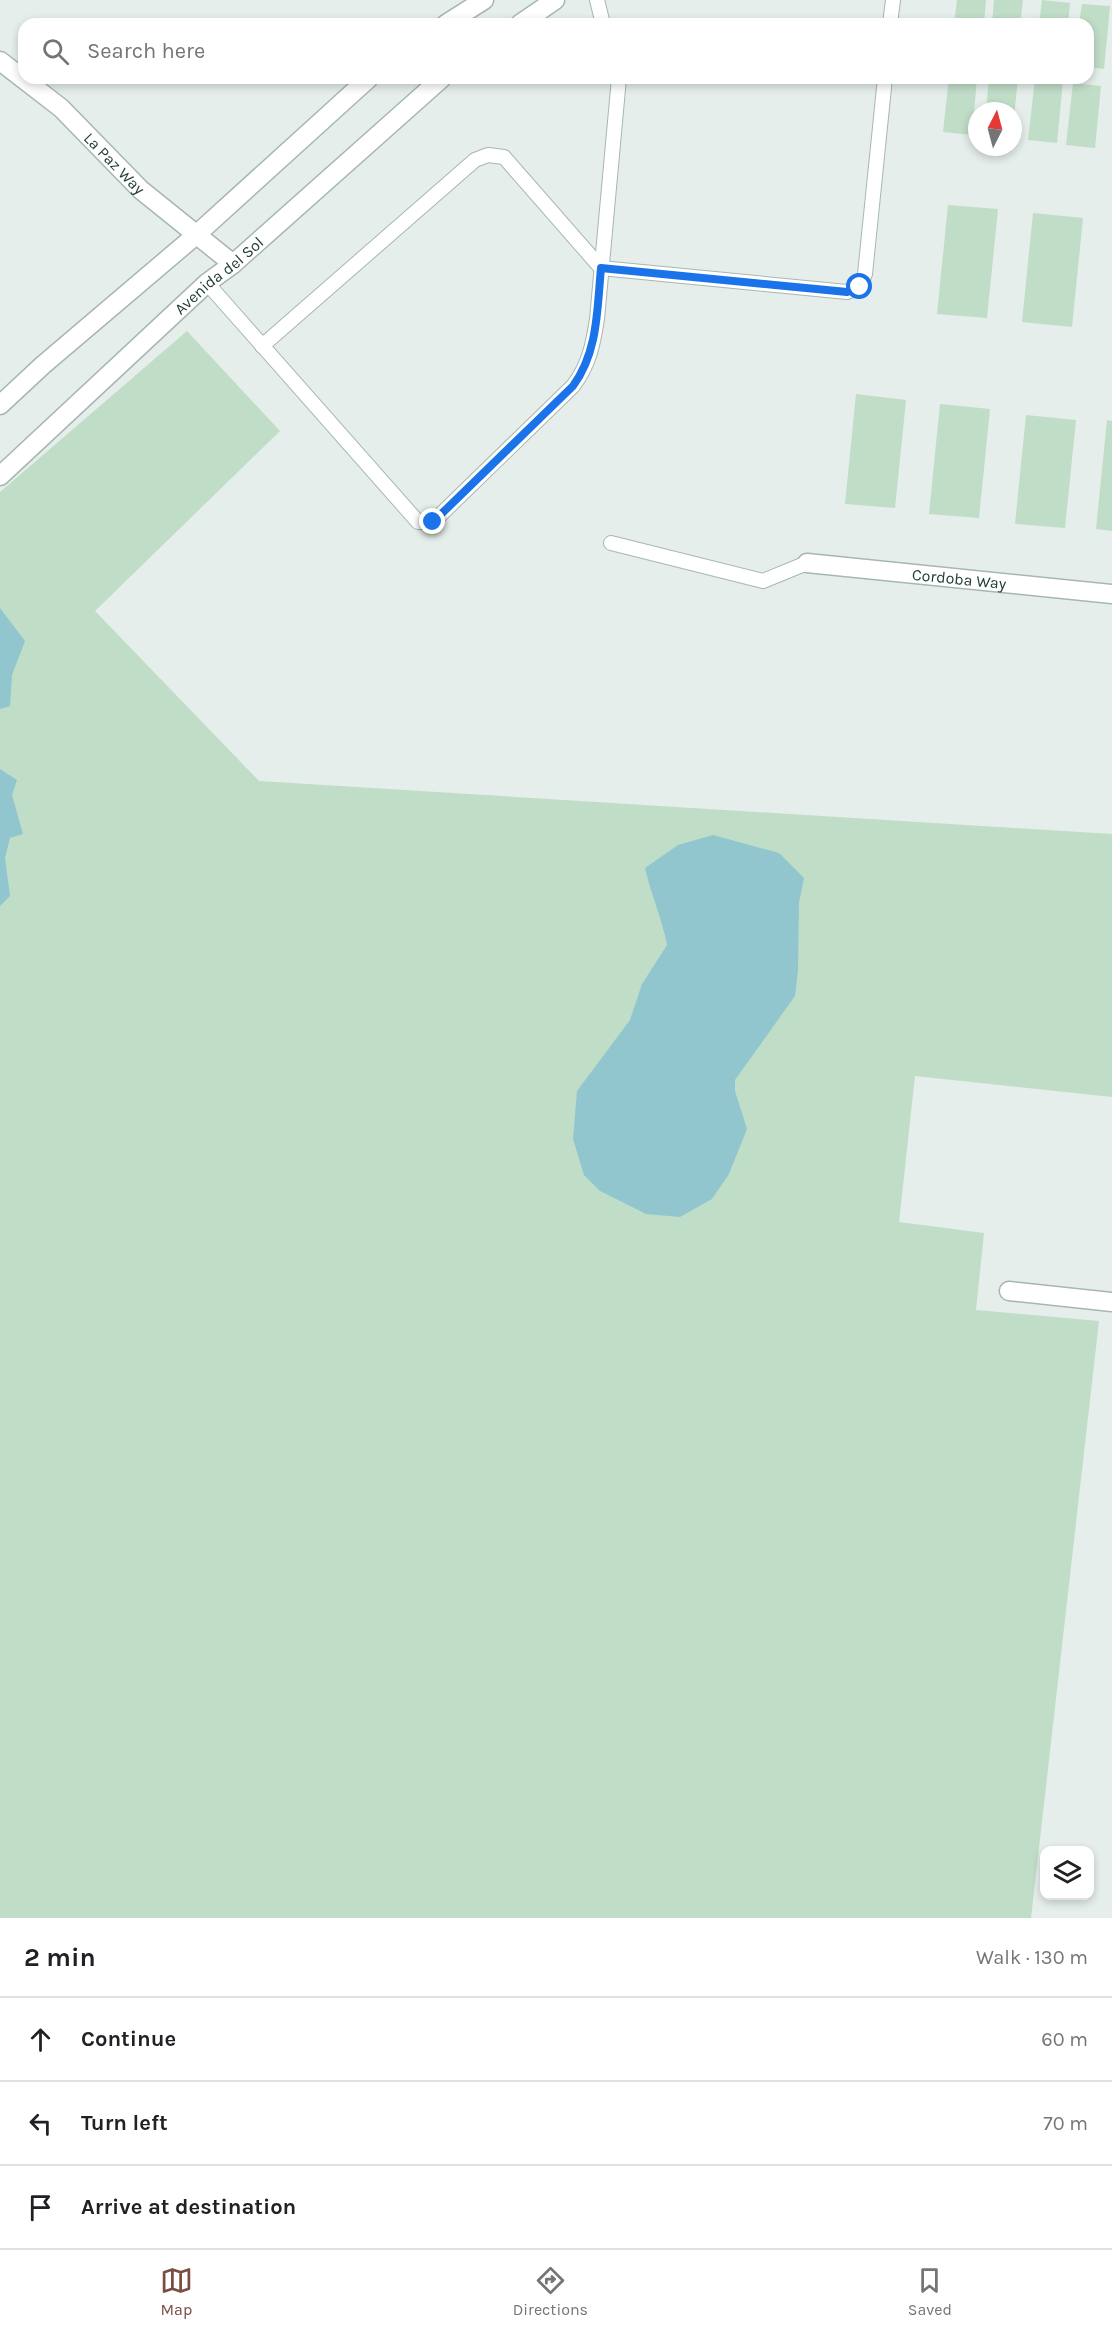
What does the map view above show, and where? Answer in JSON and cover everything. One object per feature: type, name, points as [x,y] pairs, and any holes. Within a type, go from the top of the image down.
[{"type":"street","points":[[456,18],[484,0]]},
{"type":"street","points":[[529,18],[555,0]]},
{"type":"street","name":"La Paz Way","points":[[0,61],[18,75]]},
{"type":"street","name":"La Paz Way","points":[[30,84],[61,108],[141,190],[232,264]]},
{"type":"street","points":[[0,405],[43,365],[196,235],[362,84]]},
{"type":"street","name":"Avenida del Sol","points":[[0,476],[207,283],[232,264],[435,84]]},
{"type":"street","name":"Cordoba Way","points":[[807,563],[1112,594]]},
{"type":"street","points":[[1009,1291],[1112,1302]]},
{"type":"lane","points":[[597,0],[602,18]]},
{"type":"lane","points":[[891,18],[893,0]]},
{"type":"lane","points":[[207,283],[418,522],[433,522],[573,386],[586,369],[593,346],[618,84]]},
{"type":"lane","points":[[262,346],[475,160],[488,155],[504,157],[601,268],[847,292],[860,287],[865,274],[884,84]]},
{"type":"lane","points":[[611,543],[763,581],[807,563]]},
{"type":"green space","points":[[957,0],[986,0],[984,18],[955,18]]},
{"type":"green space","points":[[994,0],[1023,0],[1021,18],[992,18]]},
{"type":"green space","points":[[1042,0],[1070,3],[1069,18],[1040,18]]},
{"type":"green space","points":[[1082,4],[1110,6],[1104,69],[1094,68],[1094,18],[1080,18]]},
{"type":"green space","points":[[948,84],[976,84],[975,102],[968,102],[968,135],[943,132]]},
{"type":"green space","points":[[988,84],[1017,84],[1016,102],[987,102]]},
{"type":"green space","points":[[1034,84],[1063,84],[1057,143],[1028,140]]},
{"type":"green space","points":[[1073,84],[1101,86],[1095,148],[1066,145]]},
{"type":"green space","points":[[948,205],[998,209],[987,318],[937,314]]},
{"type":"green space","points":[[1033,213],[1083,218],[1072,327],[1022,322]]},
{"type":"green space","points":[[187,331],[280,431],[95,611],[259,781],[1112,834],[1112,1097],[915,1076],[899,1222],[984,1233],[976,1310],[1099,1321],[1031,1918],[0,1918],[0,492]]},
{"type":"green space","points":[[856,394],[906,400],[895,508],[845,504]]},
{"type":"green space","points":[[940,404],[990,409],[979,518],[929,514]]},
{"type":"green space","points":[[1026,415],[1076,420],[1065,528],[1015,524]]},
{"type":"green space","points":[[1107,420],[1112,421],[1112,531],[1096,529]]},
{"type":"water","points":[[0,608],[25,641],[12,675],[10,706],[0,709]]},
{"type":"water","points":[[0,769],[17,780],[12,795],[23,834],[10,838],[5,858],[10,896],[0,906]]},
{"type":"water","points":[[713,835],[779,853],[804,878],[799,903],[798,970],[795,996],[735,1080],[735,1091],[747,1129],[729,1174],[712,1199],[680,1217],[646,1214],[600,1191],[584,1175],[573,1139],[577,1091],[630,1020],[642,984],[667,945],[645,868],[678,845]]},
{"type":"route","points":[[433,522],[445,513],[573,386],[586,369],[593,346],[601,268],[847,292],[860,287]]}]
